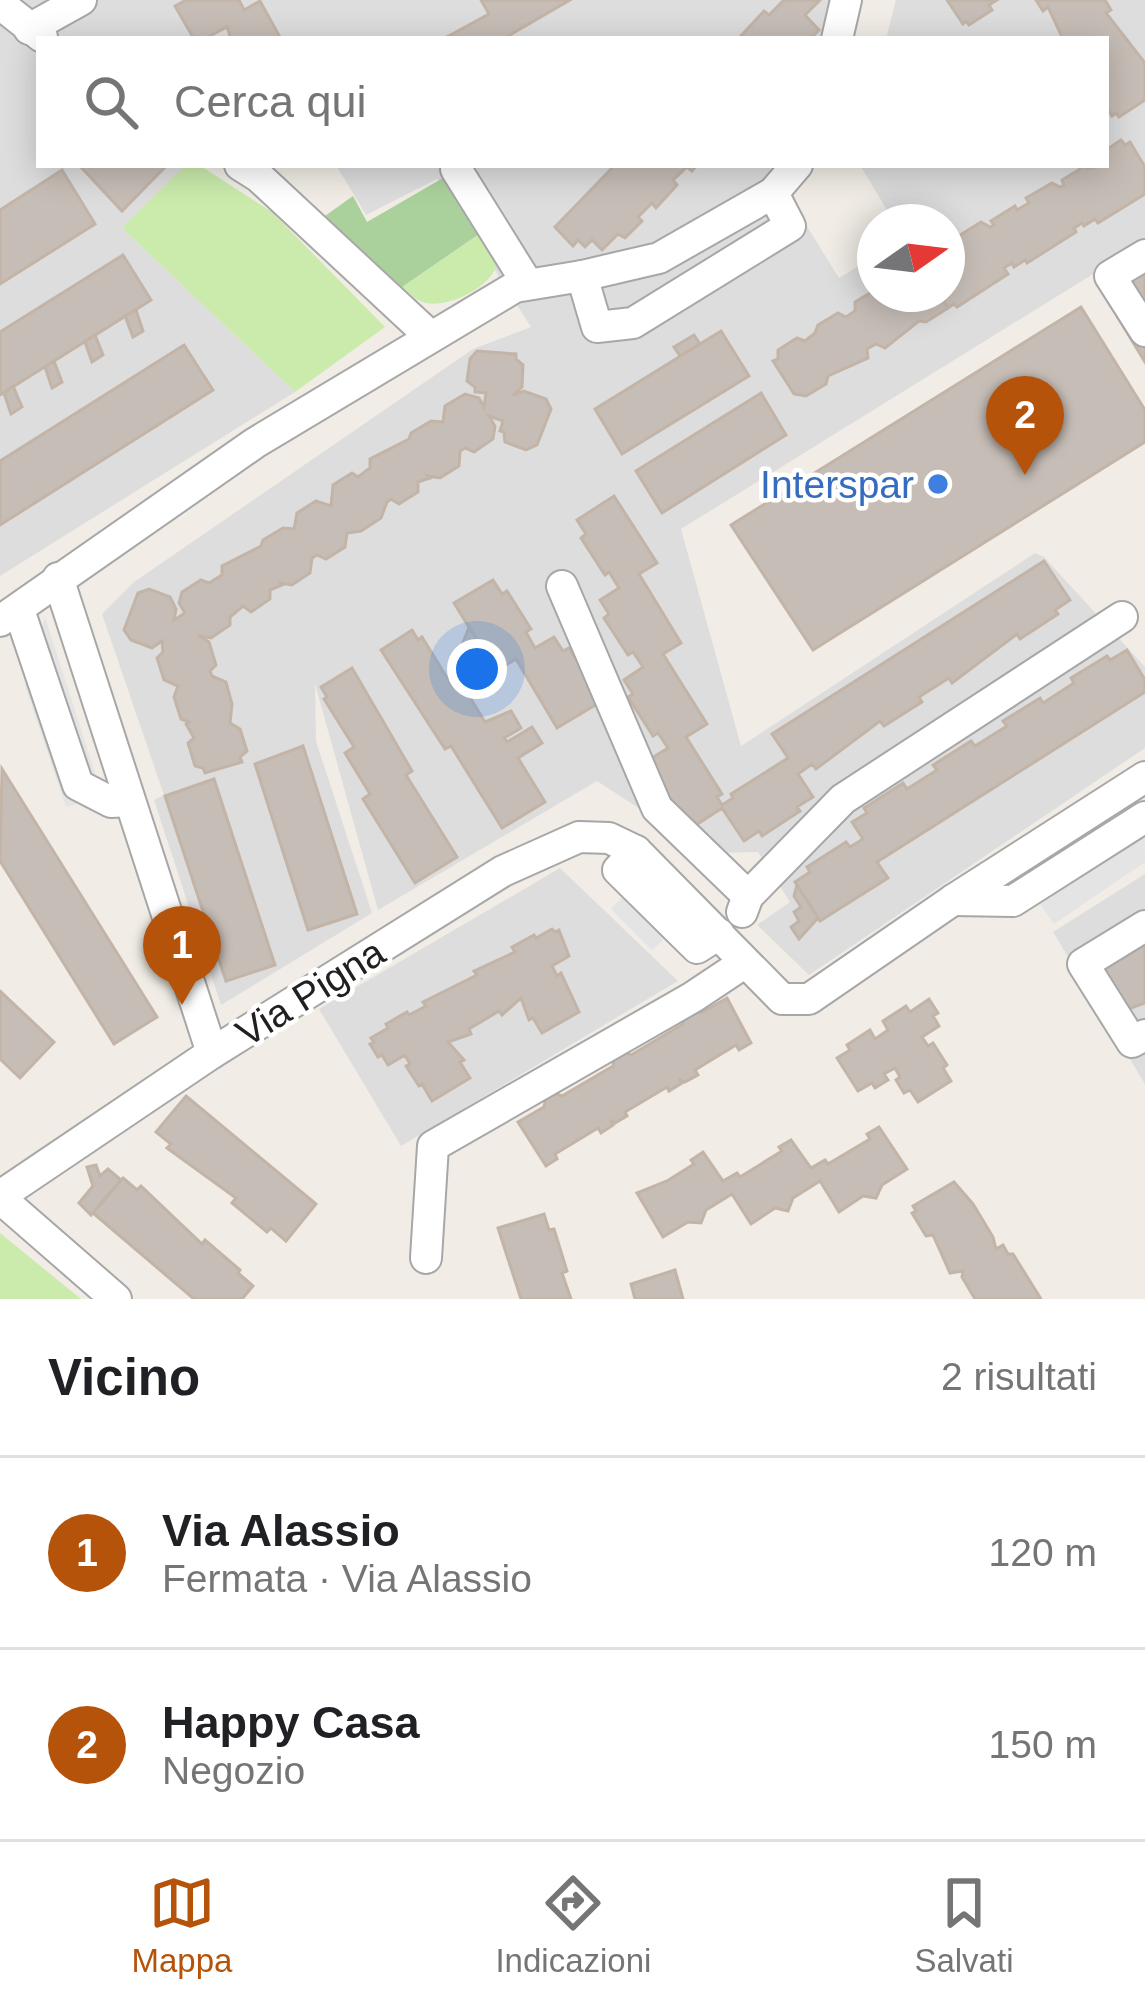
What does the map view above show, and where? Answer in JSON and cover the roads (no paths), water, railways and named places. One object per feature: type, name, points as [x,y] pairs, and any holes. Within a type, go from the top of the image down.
[{"type":"street","points":[[0,4],[37,34],[81,0]]},
{"type":"street","points":[[838,36],[846,0]]},
{"type":"street","points":[[245,168],[430,337]]},
{"type":"street","points":[[129,801],[112,802],[78,785],[9,616],[255,443],[430,337],[527,283],[659,258],[772,193],[794,168]]},
{"type":"street","points":[[456,169],[527,283]]},
{"type":"street","points":[[582,276],[597,327],[634,322],[790,226],[772,193]]},
{"type":"street","points":[[1145,255],[1110,276],[1145,331]]},
{"type":"street","points":[[58,578],[212,1053]]},
{"type":"street","points":[[562,586],[657,808],[736,914],[744,963],[782,999],[809,999],[1145,777]]},
{"type":"street","points":[[736,914],[844,799],[1122,617]]},
{"type":"street","points":[[953,900],[1013,901],[1136,823],[1106,802]]},
{"type":"street","name":"Via Pigna","points":[[116,1299],[0,1197],[212,1053],[503,871],[579,837],[609,838],[636,851],[618,870],[697,948],[736,914]]},
{"type":"street","points":[[1145,926],[1083,964],[1132,1042],[1145,1035]]},
{"type":"street","points":[[426,1258],[433,1146],[744,963]]},
{"type":"place","name":"Happy Casa","points":[[1025,475]]},
{"type":"place","name":"Interspar","points":[[938,484]]},
{"type":"place","name":"Via Alassio","points":[[182,1005]]}]
